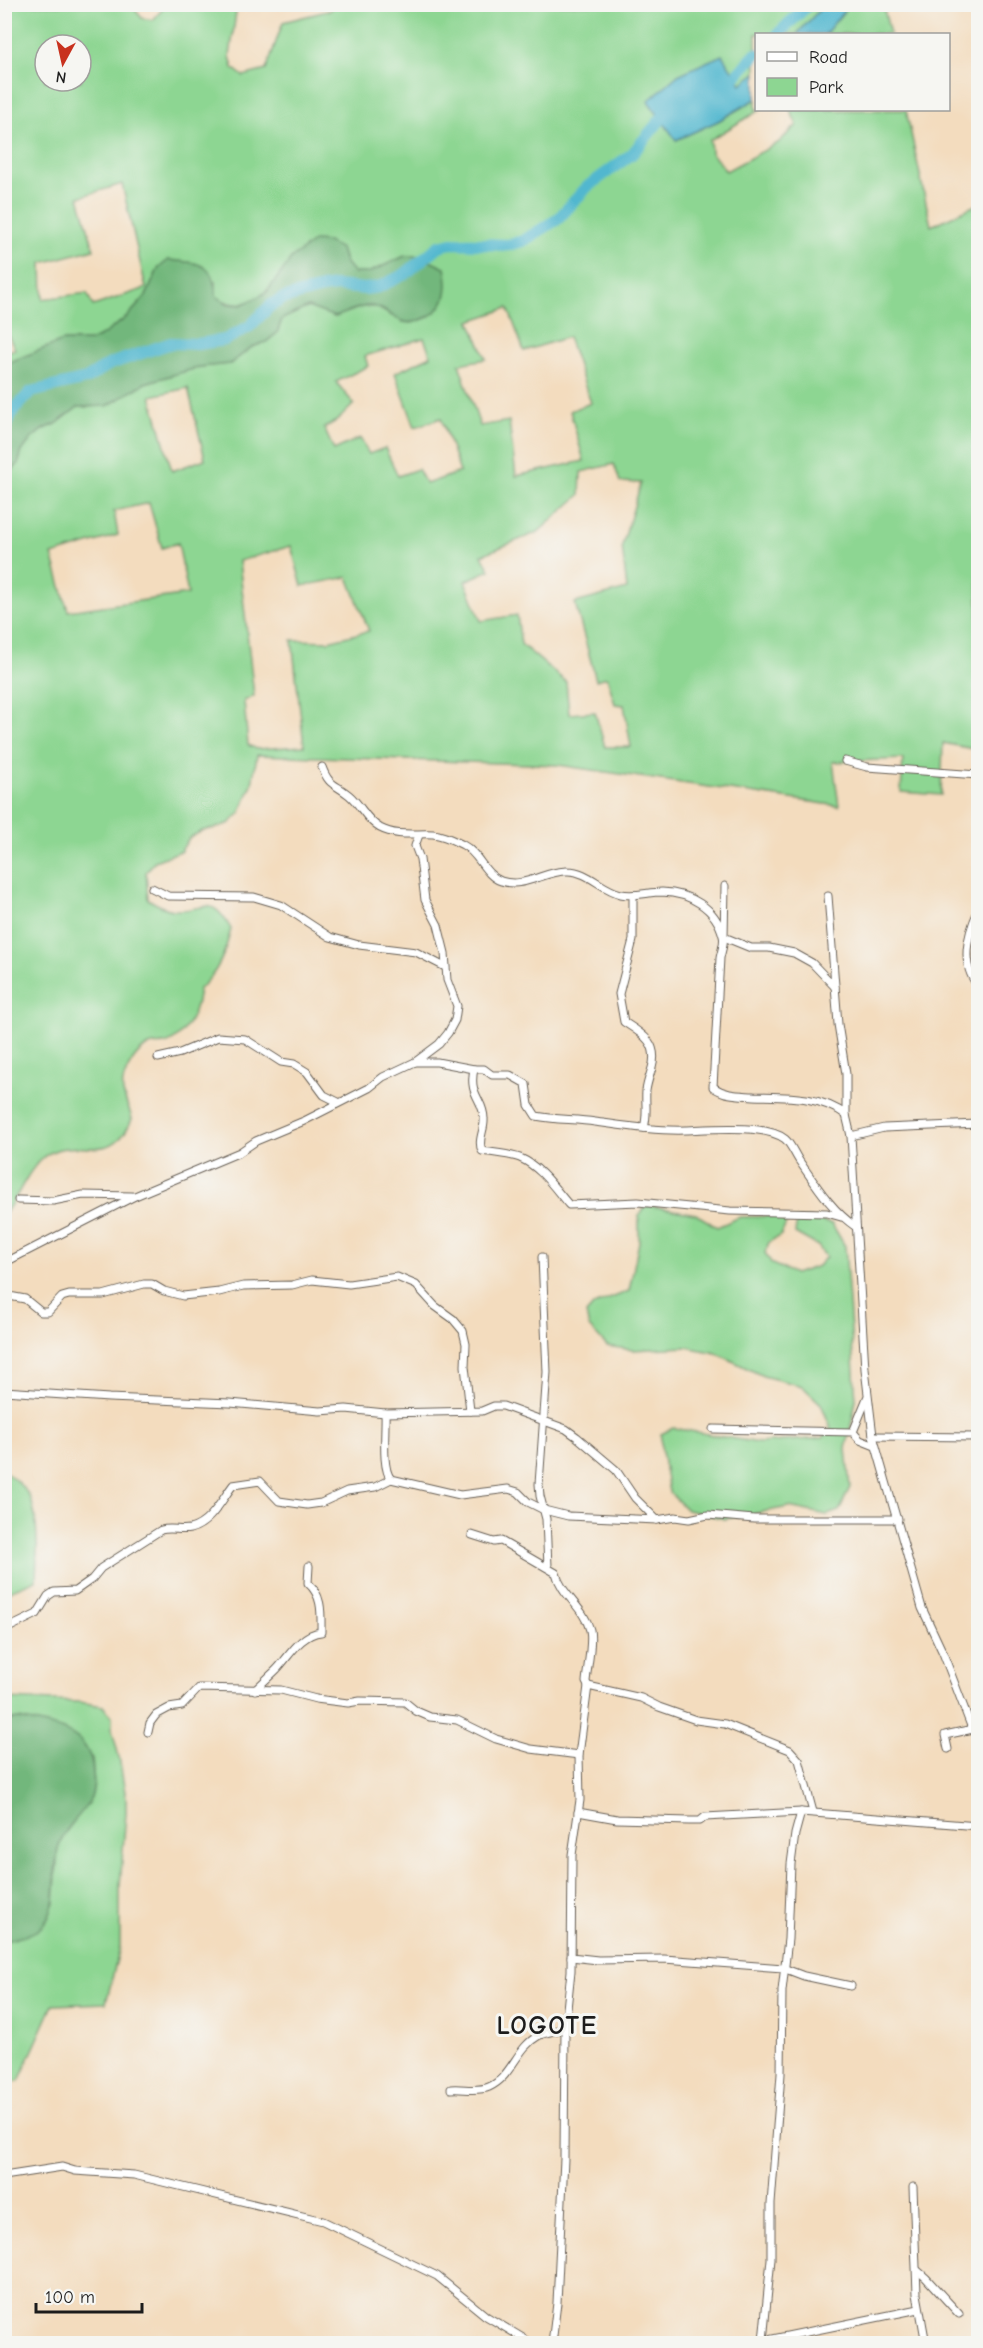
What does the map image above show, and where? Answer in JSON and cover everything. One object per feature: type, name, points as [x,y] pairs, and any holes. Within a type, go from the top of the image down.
[{"type":"street","points":[[845,761],[867,766],[978,775]]},
{"type":"street","points":[[322,767],[327,781],[351,796],[368,819],[379,828],[392,833],[433,834],[447,837],[472,850],[488,873],[500,881],[528,882],[555,872],[569,870],[595,879],[619,894],[662,892],[689,896],[711,912],[724,937],[751,948],[769,948],[794,953],[812,963],[835,987]]},
{"type":"street","points":[[4,1263],[135,1196],[240,1152],[256,1141],[304,1121],[415,1062],[439,1044],[455,1020],[457,1006],[447,981],[445,953],[438,925],[425,900],[420,859],[415,846],[419,835]]},
{"type":"street","points":[[725,886],[724,937],[720,958],[713,1087],[722,1093],[736,1095],[821,1101],[846,1115]]},
{"type":"street","points":[[152,888],[168,896],[254,897],[267,900],[294,912],[330,937],[359,945],[416,952],[445,967]]},
{"type":"street","points":[[633,895],[633,940],[619,994],[624,1022],[646,1036],[654,1048],[654,1062],[646,1090],[647,1116],[644,1128]]},
{"type":"street","points":[[828,896],[835,987],[846,1074],[846,1115],[851,1136],[867,1396],[873,1436],[922,1608],[978,1737]]},
{"type":"street","points":[[978,911],[969,936],[967,961],[972,978],[978,986]]},
{"type":"street","points":[[158,1058],[180,1053],[218,1037],[245,1040],[281,1062],[294,1064],[307,1072],[324,1095],[338,1102]]},
{"type":"street","points":[[415,1062],[455,1064],[474,1070],[484,1069],[492,1076],[510,1075],[526,1084],[529,1105],[536,1116],[644,1128],[688,1130],[702,1128],[771,1132],[786,1139],[798,1160],[841,1217]]},
{"type":"street","points":[[474,1070],[473,1093],[481,1105],[484,1118],[479,1145],[482,1151],[519,1157],[531,1164],[542,1173],[569,1205],[638,1202],[730,1211],[827,1213],[841,1217],[856,1227]]},
{"type":"street","points":[[851,1136],[884,1128],[978,1124]]},
{"type":"street","points":[[968,1125],[978,1130]]},
{"type":"street","points":[[18,1200],[42,1202],[83,1195],[135,1196]]},
{"type":"street","points":[[542,1257],[547,1372],[539,1484],[546,1520],[548,1567]]},
{"type":"street","points":[[4,1295],[25,1299],[41,1312],[48,1312],[62,1297],[103,1295],[144,1284],[152,1284],[164,1291],[183,1296],[219,1292],[243,1286],[292,1285],[312,1280],[349,1284],[398,1277],[416,1285],[430,1302],[453,1319],[463,1331],[466,1344],[465,1366],[470,1411]]},
{"type":"street","points":[[4,1388],[15,1391],[109,1398],[230,1403],[320,1411],[346,1409],[385,1413],[470,1411],[503,1406],[544,1420],[578,1437],[616,1470],[635,1498],[657,1520]]},
{"type":"street","points":[[854,1432],[867,1396]]},
{"type":"street","points":[[385,1413],[386,1466],[391,1479]]},
{"type":"street","points":[[714,1429],[854,1432]]},
{"type":"street","points":[[854,1432],[860,1440],[875,1446]]},
{"type":"street","points":[[873,1436],[978,1437]]},
{"type":"street","points":[[4,1630],[37,1614],[48,1596],[54,1592],[75,1591],[92,1579],[101,1568],[161,1530],[189,1529],[208,1519],[233,1485],[260,1481],[279,1501],[308,1505],[321,1503],[347,1491],[375,1487],[391,1479],[459,1495],[514,1490],[528,1502],[544,1510],[568,1516],[657,1520],[675,1517],[689,1519],[708,1515],[753,1520],[898,1519]]},
{"type":"street","points":[[472,1535],[494,1542],[501,1541],[556,1573],[558,1583],[583,1613],[591,1631],[586,1682],[588,1686],[579,1755],[578,1812],[572,1855],[571,1957],[565,2028],[564,2159],[557,2302],[552,2343]]},
{"type":"street","points":[[255,1689],[278,1669],[313,1632],[321,1632],[320,1602],[315,1589],[308,1583],[309,1566]]},
{"type":"street","points":[[588,1686],[641,1698],[696,1720],[725,1724],[790,1750],[799,1760],[813,1812]]},
{"type":"street","points":[[148,1732],[150,1723],[156,1715],[169,1708],[182,1706],[199,1688],[281,1690],[316,1699],[348,1703],[405,1702],[416,1711],[430,1717],[457,1720],[496,1739],[531,1749],[579,1755]]},
{"type":"street","points":[[948,1749],[945,1734],[973,1729]]},
{"type":"street","points":[[578,1812],[617,1819],[700,1821],[705,1816],[813,1812],[885,1820],[978,1826]]},
{"type":"street","points":[[762,2341],[771,2259],[771,2204],[781,2074],[783,1968],[788,1939],[791,1864],[801,1812]]},
{"type":"street","points":[[571,1957],[598,1960],[664,1959],[783,1968],[804,1976],[850,1986]]},
{"type":"street","points":[[451,2089],[477,2090],[491,2086],[511,2068],[517,2055],[527,2044],[539,2035],[565,2028]]},
{"type":"street","points":[[4,2176],[62,2167],[75,2171],[134,2175],[323,2221],[437,2276],[486,2316],[533,2343]]},
{"type":"street","points":[[913,2187],[919,2310],[926,2343]]},
{"type":"street","points":[[917,2270],[959,2314]]},
{"type":"street","points":[[748,2343],[919,2310]]},
{"type":"green space","points":[[5,5],[131,5],[142,18],[153,20],[166,5],[237,5],[230,56],[233,68],[243,76],[266,70],[283,22],[331,10],[334,5],[824,5],[798,33],[755,33],[755,74],[676,140],[718,121],[755,100],[755,111],[758,111],[710,140],[711,152],[726,171],[778,143],[797,125],[790,111],[906,111],[931,226],[978,204],[978,750],[943,743],[941,795],[901,792],[903,759],[833,762],[839,806],[558,765],[257,755],[252,784],[240,813],[230,823],[202,831],[189,838],[181,851],[155,861],[146,872],[148,899],[174,910],[212,907],[218,911],[231,929],[220,962],[212,976],[199,989],[197,1003],[189,1023],[171,1041],[149,1046],[134,1059],[126,1073],[123,1086],[132,1119],[124,1134],[114,1143],[103,1147],[69,1148],[57,1150],[45,1156],[33,1168],[5,1213],[5,478],[18,464],[22,451],[31,439],[78,407],[107,406],[145,383],[200,367],[230,364],[252,347],[266,342],[277,333],[282,319],[308,307],[335,317],[362,307],[376,307],[403,322],[412,323],[429,317],[405,256],[368,273],[354,273],[345,262],[341,249],[292,258],[260,296],[251,302],[240,304],[229,303],[216,296],[216,282],[158,269],[146,296],[127,317],[104,334],[91,341],[63,341],[5,364],[5,352],[15,349],[4,327]],"holes":[[[122,184],[146,288],[93,306],[87,293],[43,299],[42,263],[94,249],[79,197]],[[508,308],[524,351],[568,337],[591,403],[570,411],[584,461],[516,476],[509,421],[480,426],[459,364],[486,359],[470,321]],[[424,338],[431,356],[395,373],[415,427],[441,418],[460,472],[426,484],[418,469],[398,476],[385,448],[369,454],[360,438],[334,450],[324,428],[338,420],[354,404],[336,382],[368,366],[365,356]],[[188,388],[205,459],[172,471],[151,396]],[[614,464],[620,482],[641,483],[622,546],[627,589],[575,603],[596,680],[607,677],[615,704],[624,705],[631,747],[605,747],[595,712],[569,714],[566,682],[521,644],[517,615],[481,621],[465,581],[490,570],[482,555],[538,532],[580,495],[581,472]],[[149,503],[162,548],[178,543],[188,594],[68,611],[52,555],[118,535],[114,511]],[[291,546],[302,586],[348,577],[369,631],[328,641],[292,640],[304,746],[257,749],[248,745],[244,701],[254,696],[239,561]]]},
{"type":"green space","points":[[849,5],[883,5],[890,33],[826,33]]},
{"type":"green space","points":[[314,241],[328,242],[341,249],[345,262],[354,273],[368,273],[405,256],[419,256],[445,268],[447,284],[445,298],[431,315],[410,323],[371,306],[360,307],[335,317],[308,307],[282,319],[277,333],[266,342],[252,347],[230,364],[200,367],[145,383],[107,406],[78,407],[31,439],[22,451],[18,464],[5,478],[5,364],[63,341],[91,341],[104,334],[127,317],[146,296],[158,269],[168,260],[196,263],[202,266],[212,276],[216,296],[228,304],[241,305],[266,293],[292,258]]},
{"type":"green space","points":[[646,1205],[696,1214],[717,1227],[740,1217],[777,1216],[786,1224],[781,1235],[769,1242],[765,1253],[772,1264],[795,1274],[818,1266],[826,1257],[818,1246],[795,1233],[797,1220],[809,1218],[832,1224],[845,1246],[856,1400],[846,1449],[850,1487],[839,1511],[827,1515],[789,1507],[725,1519],[687,1510],[669,1492],[661,1434],[673,1428],[759,1443],[823,1438],[831,1428],[821,1404],[802,1386],[763,1376],[716,1353],[686,1347],[633,1350],[607,1346],[589,1327],[586,1314],[594,1305],[629,1291],[639,1242],[639,1216]]},
{"type":"green space","points":[[4,1471],[21,1485],[30,1498],[36,1522],[37,1541],[36,1580],[5,1593]]},
{"type":"green space","points":[[5,1699],[79,1702],[103,1706],[112,1716],[112,1730],[126,1798],[120,1885],[120,1947],[106,2003],[53,2005],[19,2081],[5,2080],[5,1941],[27,1935],[54,1903],[58,1847],[65,1833],[91,1798],[94,1785],[92,1758],[63,1730],[19,1719],[5,1721]]},
{"type":"green space","points":[[19,1719],[57,1728],[78,1739],[86,1747],[91,1758],[93,1786],[90,1800],[65,1833],[59,1845],[54,1901],[46,1921],[39,1929],[31,1933],[5,1941],[5,1721]]},
{"type":"water","points":[[824,5],[849,5],[826,33],[798,33]]},
{"type":"water","points":[[722,55],[741,84],[755,74],[755,100],[718,121],[676,140],[648,101],[678,75]]},
{"type":"waterway","points":[[779,33],[809,4]]},
{"type":"waterway","points":[[725,84],[730,82],[755,55]]},
{"type":"waterway","points":[[4,432],[12,412],[31,392],[86,379],[110,364],[171,343],[198,344],[225,340],[250,326],[270,306],[282,299],[336,286],[365,289],[379,287],[405,274],[439,246],[452,243],[508,245],[523,241],[558,219],[587,187],[632,154],[671,107]]},
{"type":"district","name":"LOGOTE","points":[[547,2026]]}]
